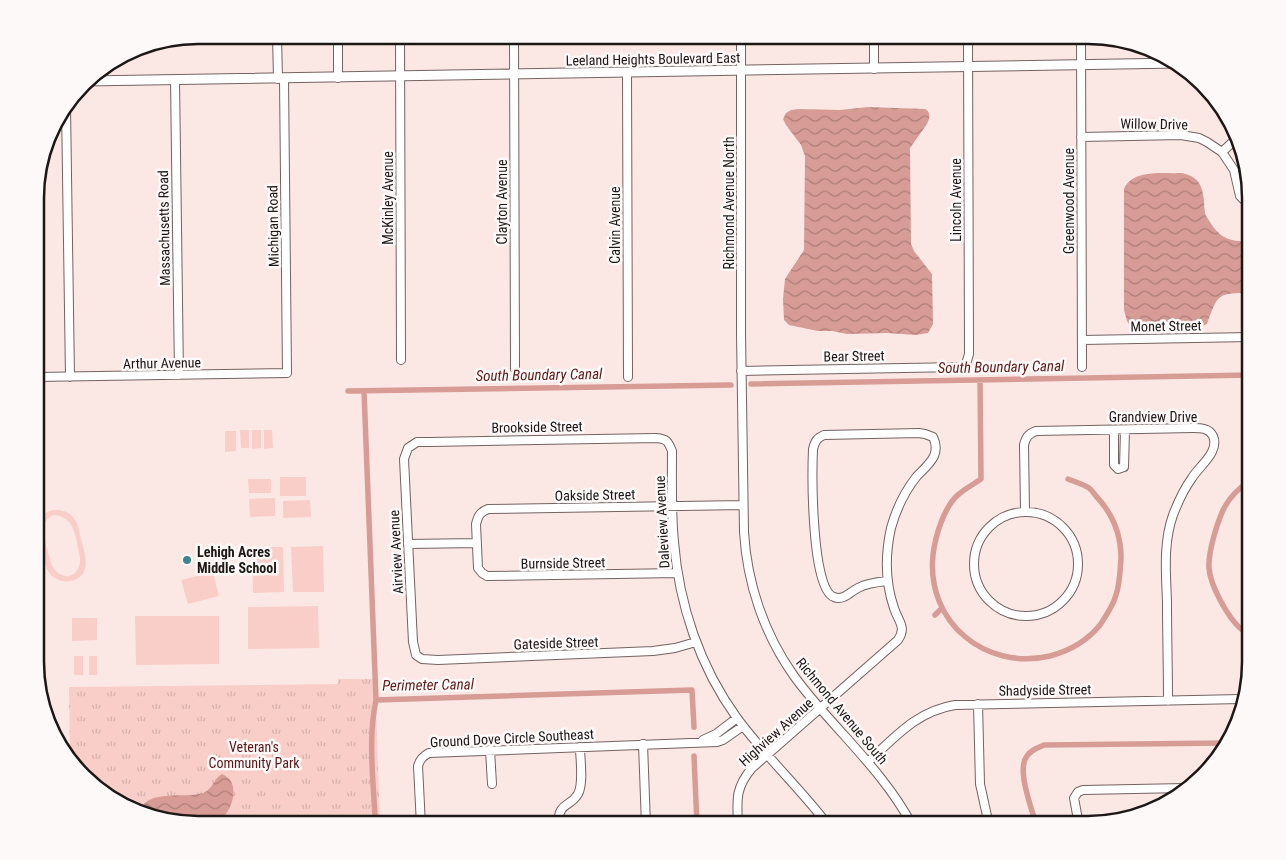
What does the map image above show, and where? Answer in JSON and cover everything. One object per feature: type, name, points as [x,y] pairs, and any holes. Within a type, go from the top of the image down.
[{"type":"main road","name":"Leeland Heights Boulevard East","points":[[96,82],[1162,63]]},
{"type":"street","name":"Michigan Road","points":[[278,44],[281,79],[288,373]]},
{"type":"street","points":[[338,44],[338,78]]},
{"type":"street","name":"McKinley Avenue","points":[[400,44],[401,360]]},
{"type":"street","name":"Clayton Avenue","points":[[514,44],[515,369]]},
{"type":"street","name":"Richmond Avenue North","points":[[741,44],[741,371]]},
{"type":"street","points":[[874,44],[874,69]]},
{"type":"street","name":"Lincoln Avenue","points":[[966,364],[969,354],[968,44]]},
{"type":"street","name":"Greenwood Avenue","points":[[1081,44],[1082,367]]},
{"type":"street","name":"Calvin Avenue","points":[[627,73],[628,377]]},
{"type":"street","name":"Massachusetts Road","points":[[175,80],[179,375]]},
{"type":"street","points":[[66,118],[70,377]]},
{"type":"street","name":"Willow Drive","points":[[1081,137],[1188,136],[1207,142],[1222,152],[1228,159],[1234,170],[1242,198]]},
{"type":"street","points":[[1222,152],[1232,143]]},
{"type":"street","name":"Monet Street","points":[[1082,340],[1242,337]]},
{"type":"street","name":"Bear Street","points":[[741,371],[961,367],[966,364]]},
{"type":"street","name":"Richmond Avenue South","points":[[741,371],[745,546],[754,594],[762,616],[774,643],[800,684],[868,762],[896,798],[907,816]]},
{"type":"street","name":"Arthur Avenue","points":[[44,377],[288,373]]},
{"type":"street","name":"Grandview Drive","points":[[1025,511],[1024,445],[1029,434],[1036,431],[1201,428],[1212,434],[1214,440],[1212,452],[1193,475],[1179,500],[1168,532],[1166,556],[1168,701]]},
{"type":"street","points":[[1114,430],[1114,465],[1118,469],[1124,466],[1125,430]]},
{"type":"street","name":"Highview Avenue","points":[[738,816],[739,789],[742,781],[752,768],[821,709],[898,640],[902,634],[902,626],[893,606],[888,581],[887,554],[893,523],[900,504],[912,484],[934,458],[936,442],[933,437],[919,433],[824,435],[815,442],[813,457],[814,525],[818,558],[826,590],[835,598],[841,598],[858,587],[888,581]]},
{"type":"street","name":"Brookside Street","points":[[408,448],[417,442],[656,438],[668,442]]},
{"type":"street","name":"Daleview Avenue","points":[[668,442],[672,451],[674,541],[678,573],[685,608],[696,642],[723,697],[737,718],[820,816]]},
{"type":"street","name":"Airview Avenue","points":[[408,448],[404,459],[413,642],[416,655]]},
{"type":"street","name":"Oakside Street","points":[[477,543],[477,517],[481,512],[488,509],[743,505]]},
{"type":"street","points":[[1025,511],[1047,516],[1058,522],[1066,530],[1076,549],[1078,564],[1076,580],[1058,606],[1051,610],[1029,615],[1013,614],[989,600],[978,584],[974,567],[974,559],[980,539],[988,528],[1010,514],[1025,511]]},
{"type":"street","points":[[408,544],[477,543]]},
{"type":"street","name":"Burnside Street","points":[[477,543],[478,568],[487,576],[678,573]]},
{"type":"street","name":"Gateside Street","points":[[416,655],[422,659],[438,660],[634,652],[666,650],[696,642]]},
{"type":"street","name":"Shadyside Street","points":[[868,762],[909,726],[926,714],[945,707],[978,704],[1237,699]]},
{"type":"street","points":[[978,704],[980,784],[987,816]]},
{"type":"street","points":[[696,742],[716,734],[737,718]]},
{"type":"street","name":"Ground Dove Circle Southeast","points":[[421,816],[418,766],[424,755],[429,753],[717,742],[743,726]]},
{"type":"street","points":[[643,744],[646,816]]},
{"type":"street","points":[[558,816],[561,809],[578,795],[580,789],[580,747]]},
{"type":"street","points":[[490,750],[492,784]]},
{"type":"street","points":[[1078,816],[1074,798],[1078,792],[1084,790],[1176,788]]},
{"type":"green space","points":[[240,430],[249,430],[249,448],[241,448]]},
{"type":"green space","points":[[252,430],[261,430],[261,448],[252,449]]},
{"type":"green space","points":[[264,430],[272,430],[273,448],[264,449]]},
{"type":"green space","points":[[225,431],[236,431],[236,451],[225,452]]},
{"type":"green space","points":[[280,477],[306,477],[306,496],[280,496]]},
{"type":"green space","points":[[248,479],[271,479],[271,493],[249,493]]},
{"type":"green space","points":[[275,498],[275,516],[250,517],[249,499]]},
{"type":"green space","points":[[310,500],[311,517],[283,518],[283,501]]},
{"type":"green space","points":[[60,510],[69,513],[79,529],[86,564],[82,574],[71,581],[61,581],[52,576],[48,571],[44,561],[44,536],[54,568],[60,574],[68,576],[76,572],[80,564],[74,530],[67,520],[61,516],[54,515],[45,522],[44,526],[44,514]]},
{"type":"green space","points":[[323,546],[324,592],[293,592],[291,547]]},
{"type":"green space","points":[[252,547],[283,547],[284,592],[253,593]]},
{"type":"green space","points":[[213,572],[219,596],[188,604],[181,580]]},
{"type":"green space","points":[[318,606],[319,648],[248,649],[248,607]]},
{"type":"green space","points":[[135,616],[219,616],[219,664],[136,665]]},
{"type":"green space","points":[[72,618],[97,618],[97,640],[72,641]]},
{"type":"green space","points":[[74,656],[83,656],[83,675],[74,675]]},
{"type":"green space","points":[[89,656],[97,656],[97,675],[89,675]]},
{"type":"green space","name":"Veteran's Community Park","points":[[338,679],[375,679],[380,816],[188,816],[168,813],[149,808],[112,790],[82,764],[70,748],[69,687],[338,684]]},
{"type":"water","points":[[868,107],[925,109],[929,113],[927,124],[910,148],[911,244],[914,251],[932,274],[933,324],[928,333],[916,335],[887,333],[847,334],[789,325],[784,320],[783,299],[785,279],[804,250],[805,156],[801,145],[783,119],[786,113],[791,110],[840,110]]},
{"type":"water","points":[[1157,173],[1181,173],[1195,178],[1203,194],[1206,214],[1214,228],[1218,233],[1227,238],[1242,241],[1242,293],[1232,293],[1221,297],[1214,306],[1207,324],[1199,327],[1166,322],[1137,330],[1132,329],[1127,321],[1124,310],[1124,189],[1134,178]]},
{"type":"water","points":[[222,774],[227,777],[233,789],[231,804],[224,816],[188,816],[168,813],[143,806],[148,801],[156,798],[203,793]]},
{"type":"waterway","name":"South Boundary Canal","points":[[751,384],[1242,375]]},
{"type":"waterway","points":[[980,380],[981,479],[959,494],[945,514],[938,531],[933,555],[933,579],[939,601],[950,620],[964,636],[983,648],[1003,656],[1026,659],[1057,654],[1077,645],[1089,636],[1100,625],[1111,607],[1115,599],[1120,572],[1121,549],[1118,533],[1107,510],[1091,490],[1068,479]]},
{"type":"waterway","name":"South Boundary Canal","points":[[348,391],[731,385]]},
{"type":"waterway","name":"Perimeter Canal","points":[[364,391],[376,700],[692,690],[694,727]]},
{"type":"waterway","points":[[1242,487],[1224,508],[1214,538],[1209,568],[1216,592],[1225,609],[1242,630]]},
{"type":"waterway","points":[[935,615],[942,608]]},
{"type":"waterway","points":[[375,816],[372,729],[376,700]]},
{"type":"waterway","points":[[1034,816],[1024,780],[1024,762],[1032,751],[1044,745],[1219,743]]},
{"type":"waterway","name":"Perimeter Canal","points":[[694,756],[697,816]]},
{"type":"place","name":"Lehigh Acres Middle School","points":[[187,560]]}]
